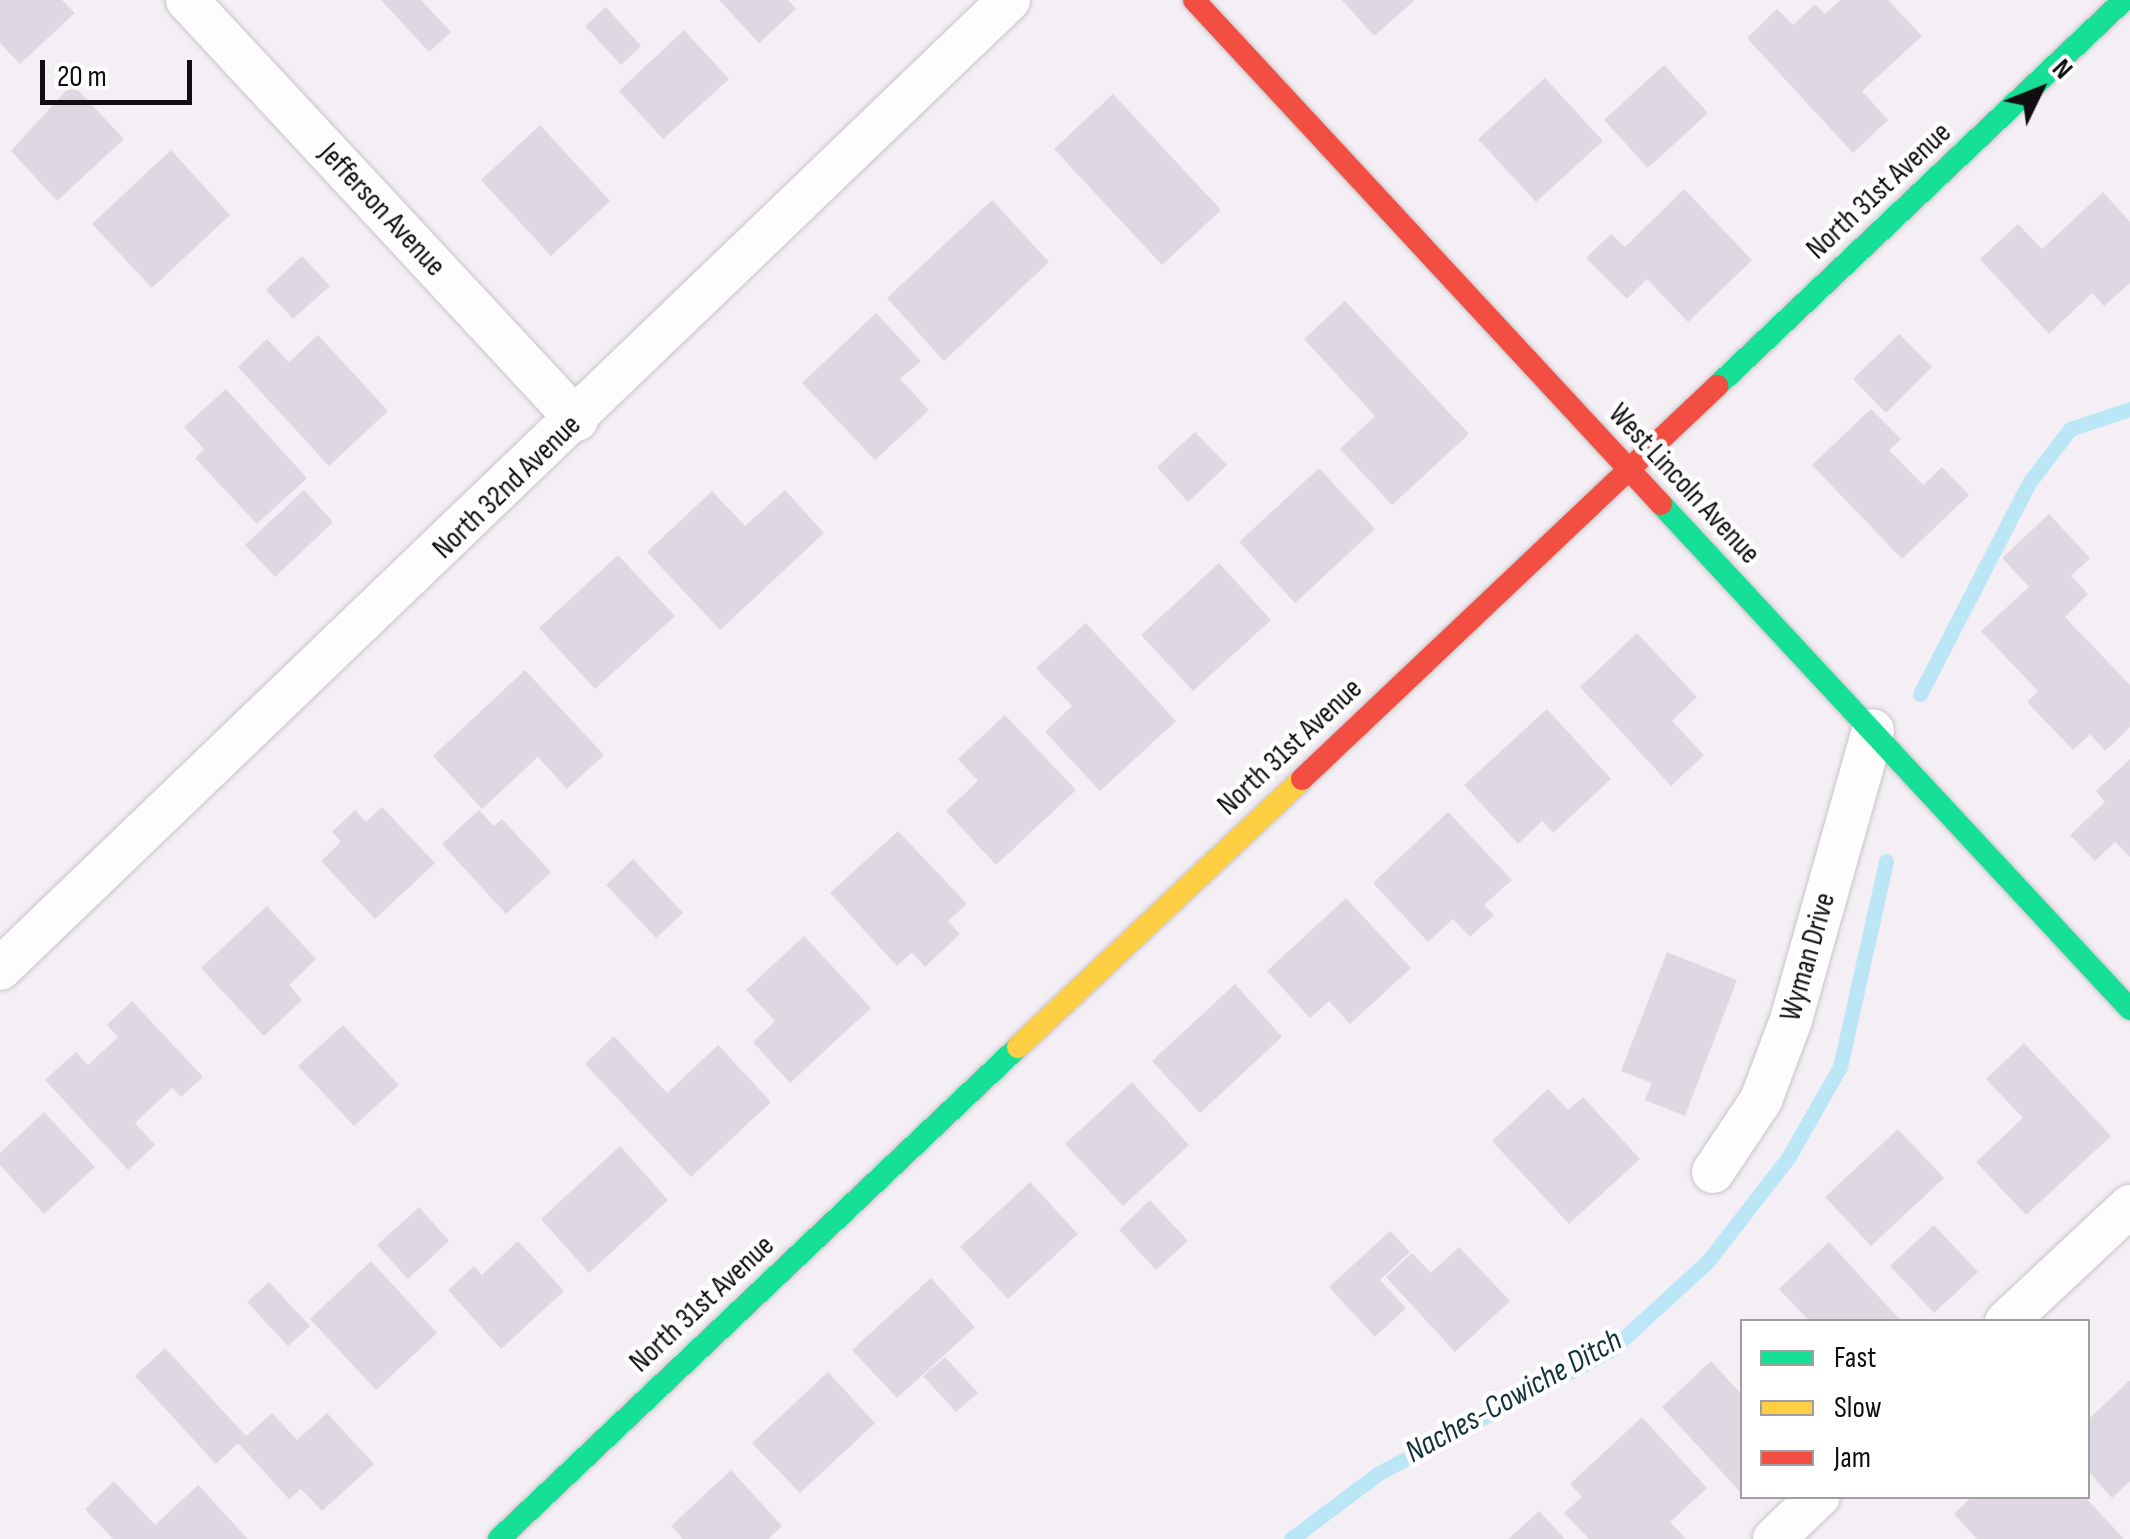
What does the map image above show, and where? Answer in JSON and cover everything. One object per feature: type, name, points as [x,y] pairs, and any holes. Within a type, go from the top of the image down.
[{"type":"street","name":"Jefferson Avenue","points":[[188,0],[578,420]]},
{"type":"street","name":"North 32nd Avenue","points":[[0,969],[578,420],[1009,0]]},
{"type":"street","name":"West Lincoln Avenue","points":[[1194,0],[2130,1009]]},
{"type":"street","name":"North 31st Avenue","points":[[498,1539],[2124,0]]},
{"type":"street","name":"Wyman Drive","points":[[1713,1172],[1760,1100],[1792,1020],[1873,730]]},
{"type":"street","points":[[2009,1319],[2130,1206]]},
{"type":"street","points":[[1774,1539],[1816,1499]]},
{"type":"building","points":[[0,0],[62,0],[75,13],[20,64],[0,43]]},
{"type":"building","points":[[381,0],[421,0],[451,32],[429,52]]},
{"type":"building","points":[[719,0],[788,0],[796,9],[759,43]]},
{"type":"building","points":[[1342,0],[1415,0],[1374,36]]},
{"type":"building","points":[[1840,0],[1888,0],[1922,36],[1862,91],[1888,120],[1853,153],[1747,38],[1777,9],[1793,25],[1815,4],[1825,14]]},
{"type":"building","points":[[606,7],[641,46],[621,65],[585,26]]},
{"type":"building","points":[[684,30],[729,79],[663,139],[619,91]]},
{"type":"building","points":[[1664,65],[1708,113],[1648,168],[1604,120]]},
{"type":"building","points":[[1545,78],[1603,141],[1536,202],[1478,139]]},
{"type":"building","points":[[72,84],[124,139],[57,201],[11,151]]},
{"type":"building","points":[[1113,94],[1221,210],[1162,265],[1054,149]]},
{"type":"building","points":[[540,125],[610,201],[551,256],[481,180]]},
{"type":"building","points":[[171,150],[230,215],[152,288],[92,224]]},
{"type":"building","points":[[1684,189],[1752,260],[1688,322],[1647,279],[1627,299],[1586,258],[1611,234],[1625,247]]},
{"type":"building","points":[[2103,192],[2130,222],[2130,283],[2104,306],[2092,293],[2049,334],[1980,259],[2018,224],[2042,249]]},
{"type":"building","points":[[992,200],[1049,262],[944,361],[887,298]]},
{"type":"building","points":[[302,256],[330,286],[293,319],[266,290]]},
{"type":"building","points":[[1345,301],[1469,434],[1392,505],[1340,449],[1375,416],[1304,339]]},
{"type":"building","points":[[876,313],[921,361],[900,379],[929,410],[875,460],[802,383]]},
{"type":"building","points":[[1899,334],[1932,367],[1886,413],[1853,379]]},
{"type":"building","points":[[318,335],[388,411],[329,466],[238,367],[267,339],[289,362]]},
{"type":"building","points":[[226,389],[307,478],[257,524],[195,458],[204,449],[184,427]]},
{"type":"building","points":[[1871,409],[1901,439],[1889,450],[1923,485],[1942,467],[1969,495],[1902,559],[1812,465]]},
{"type":"building","points":[[1195,432],[1227,465],[1188,502],[1157,467]]},
{"type":"building","points":[[1319,468],[1375,529],[1295,603],[1239,542]]},
{"type":"building","points":[[304,490],[333,522],[275,577],[245,545]]},
{"type":"building","points":[[785,490],[824,533],[720,630],[647,552],[712,491],[745,526]]},
{"type":"building","points":[[2049,514],[2090,558],[2071,576],[2088,594],[2065,617],[2130,685],[2130,727],[2105,751],[2090,734],[2073,750],[2027,702],[2038,691],[1981,631],[2029,587],[2002,558]]},
{"type":"building","points":[[618,555],[675,616],[595,689],[539,628]]},
{"type":"building","points":[[1219,563],[1271,620],[1193,691],[1141,635]]},
{"type":"building","points":[[1086,623],[1176,721],[1100,791],[1045,732],[1072,706],[1036,668]]},
{"type":"building","points":[[1637,633],[1697,697],[1672,721],[1704,755],[1671,786],[1580,687]]},
{"type":"building","points":[[525,670],[604,755],[567,789],[538,757],[482,809],[433,756]]},
{"type":"building","points":[[1547,709],[1611,779],[1553,833],[1542,821],[1518,844],[1464,785]]},
{"type":"building","points":[[1005,715],[1076,790],[996,865],[946,811],[978,781],[958,759]]},
{"type":"building","points":[[2130,759],[2130,857],[2115,842],[2095,861],[2070,835],[2105,802],[2096,791]]},
{"type":"building","points":[[382,807],[435,863],[375,919],[321,861],[341,842],[332,832],[355,810],[366,822]]},
{"type":"building","points":[[479,810],[494,826],[502,819],[551,872],[506,914],[442,844]]},
{"type":"building","points":[[1448,812],[1512,880],[1484,905],[1494,915],[1470,937],[1453,919],[1428,942],[1373,883]]},
{"type":"building","points":[[898,831],[967,904],[948,921],[960,934],[925,967],[912,952],[897,966],[830,893]]},
{"type":"building","points":[[633,859],[683,913],[656,938],[606,885]]},
{"type":"building","points":[[1346,898],[1411,968],[1350,1024],[1329,1001],[1310,1018],[1267,971]]},
{"type":"building","points":[[267,906],[316,959],[289,985],[302,1000],[264,1036],[201,968]]},
{"type":"building","points":[[804,936],[871,1008],[790,1083],[753,1042],[775,1021],[746,990]]},
{"type":"building","points":[[1667,952],[1737,980],[1685,1116],[1645,1100],[1652,1083],[1621,1071]]},
{"type":"building","points":[[1235,984],[1282,1037],[1200,1113],[1152,1061]]},
{"type":"building","points":[[132,1001],[203,1077],[181,1097],[172,1088],[135,1123],[155,1145],[128,1170],[45,1080],[76,1052],[88,1065],[118,1037],[107,1025]]},
{"type":"building","points":[[343,1025],[399,1085],[354,1126],[298,1066]]},
{"type":"building","points":[[614,1036],[667,1093],[718,1045],[771,1102],[691,1177],[585,1064]]},
{"type":"building","points":[[2024,1043],[2111,1136],[2026,1215],[1976,1162],[2023,1118],[1986,1079]]},
{"type":"building","points":[[1132,1082],[1189,1145],[1123,1206],[1065,1144]]},
{"type":"building","points":[[1548,1089],[1568,1110],[1583,1097],[1640,1159],[1569,1224],[1492,1141]]},
{"type":"building","points":[[44,1112],[95,1167],[44,1214],[0,1165],[0,1153]]},
{"type":"building","points":[[1898,1129],[1944,1178],[1871,1246],[1825,1197]]},
{"type":"building","points":[[620,1146],[668,1200],[589,1273],[541,1219]]},
{"type":"building","points":[[1030,1182],[1078,1234],[1008,1299],[960,1247]]},
{"type":"building","points":[[1150,1200],[1188,1241],[1156,1270],[1119,1230]]},
{"type":"building","points":[[419,1207],[449,1241],[408,1279],[377,1245]]},
{"type":"building","points":[[1934,1225],[1978,1272],[1934,1313],[1890,1266]]},
{"type":"building","points":[[1390,1231],[1410,1252],[1380,1280],[1406,1308],[1375,1337],[1329,1287]]},
{"type":"building","points":[[518,1241],[564,1291],[501,1349],[448,1290],[474,1266],[482,1275]]},
{"type":"building","points":[[1829,1242],[1899,1319],[1807,1319],[1779,1289]]},
{"type":"building","points":[[1459,1247],[1510,1301],[1455,1352],[1386,1277],[1412,1253],[1431,1273]]},
{"type":"building","points":[[371,1261],[437,1333],[376,1390],[310,1319]]},
{"type":"building","points":[[931,1278],[975,1327],[897,1398],[852,1350]]},
{"type":"building","points":[[269,1282],[310,1326],[288,1346],[247,1302]]},
{"type":"building","points":[[165,1348],[246,1436],[272,1413],[297,1440],[327,1413],[374,1464],[322,1511],[301,1489],[289,1499],[238,1443],[216,1464],[135,1376]]},
{"type":"building","points":[[945,1357],[978,1393],[956,1412],[923,1376]]},
{"type":"building","points":[[1711,1361],[1740,1393],[1740,1492],[1662,1407]]},
{"type":"building","points":[[828,1372],[875,1423],[800,1493],[752,1443]]},
{"type":"building","points":[[2130,1380],[2130,1481],[2112,1498],[2090,1473],[2090,1418]]},
{"type":"building","points":[[1642,1417],[1707,1488],[1670,1522],[1686,1539],[1589,1539],[1564,1513],[1582,1497],[1570,1484]]},
{"type":"building","points":[[731,1470],[782,1526],[768,1539],[683,1539],[671,1526]]},
{"type":"building","points":[[114,1481],[155,1525],[198,1485],[248,1539],[113,1539],[85,1509]]},
{"type":"building","points":[[1970,1499],[2087,1499],[2124,1539],[1977,1539],[1954,1514]]},
{"type":"building","points":[[1539,1511],[1565,1539],[1508,1539]]},
{"type":"waterway","name":"Naches-Cowiche Ditch","points":[[1920,694],[2029,483],[2070,429],[2130,409]]},
{"type":"waterway","name":"Naches-Cowiche Ditch","points":[[1291,1539],[1379,1473],[1612,1349],[1708,1261],[1788,1158],[1840,1067],[1886,861]]},
{"type":"traffic: fast","points":[[1717,386],[2124,0]]},
{"type":"traffic: fast","points":[[1661,504],[2130,1009]]},
{"type":"traffic: fast","points":[[499,1539],[1018,1047]]},
{"type":"traffic: slow","points":[[1018,1047],[1302,779]]},
{"type":"traffic: jam","points":[[1194,0],[1661,504]]},
{"type":"traffic: jam","points":[[1302,779],[1717,386]]}]
